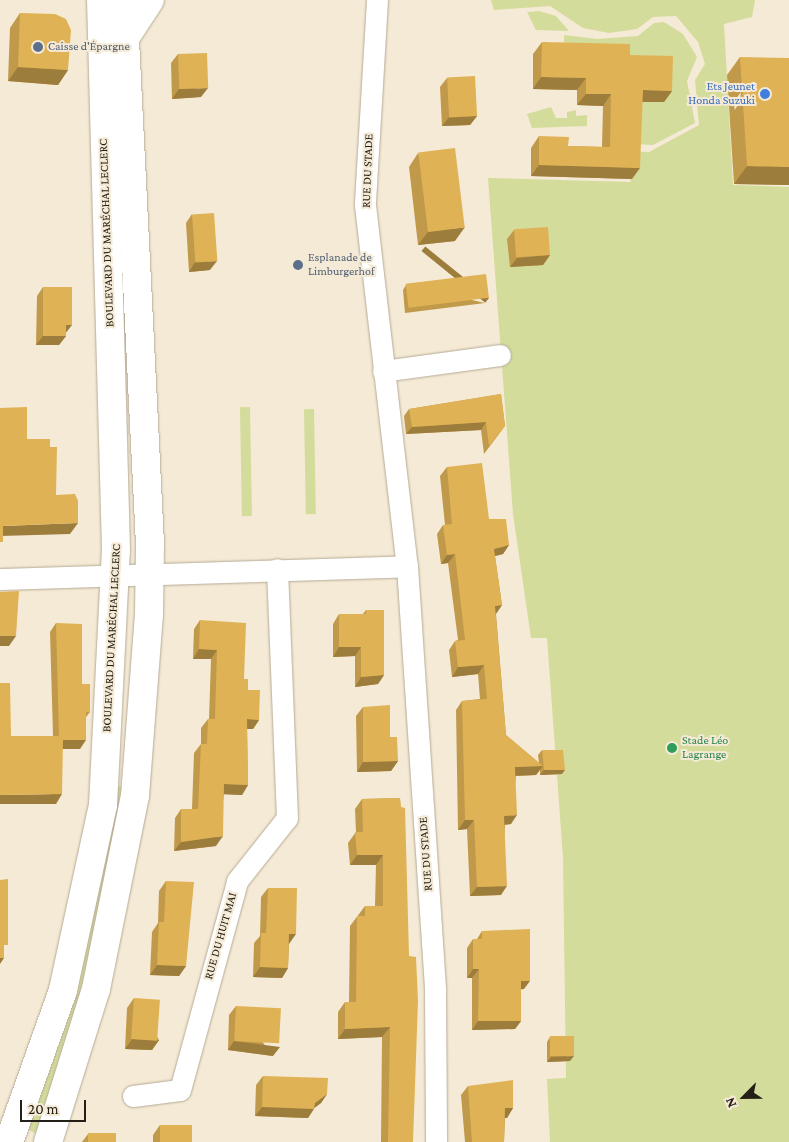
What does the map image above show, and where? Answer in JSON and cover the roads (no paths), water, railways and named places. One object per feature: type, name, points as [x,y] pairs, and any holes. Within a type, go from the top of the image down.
[{"type":"main road","points":[[81,0],[113,33],[150,0]]},
{"type":"main road","name":"BOULEVARD DU MARÉCHAL LECLERC","points":[[48,1142],[96,989],[135,796],[150,571],[113,33],[101,0]]},
{"type":"main road","name":"BOULEVARD DU MARÉCHAL LECLERC","points":[[9,1142],[63,990],[103,805],[116,578],[113,33],[123,0]]},
{"type":"street","name":"RUE DU STADE","points":[[377,0],[365,205],[407,566],[435,991],[436,1142]]},
{"type":"street","points":[[383,371],[500,355]]},
{"type":"street","points":[[0,579],[116,578],[150,571],[407,566]]},
{"type":"street","name":"RUE DU HUIT MAI","points":[[133,1096],[180,1090],[237,881],[287,818],[277,569]]},
{"type":"place","name":"Caisse d'Épargne","points":[[38,47]]},
{"type":"place","name":"Ets Jeunet Honda Suzuki","points":[[765,94]]},
{"type":"place","name":"Esplanade de Limburgerhof","points":[[298,265]]},
{"type":"place","name":"Stade Léo Lagrange","points":[[672,748]]}]
